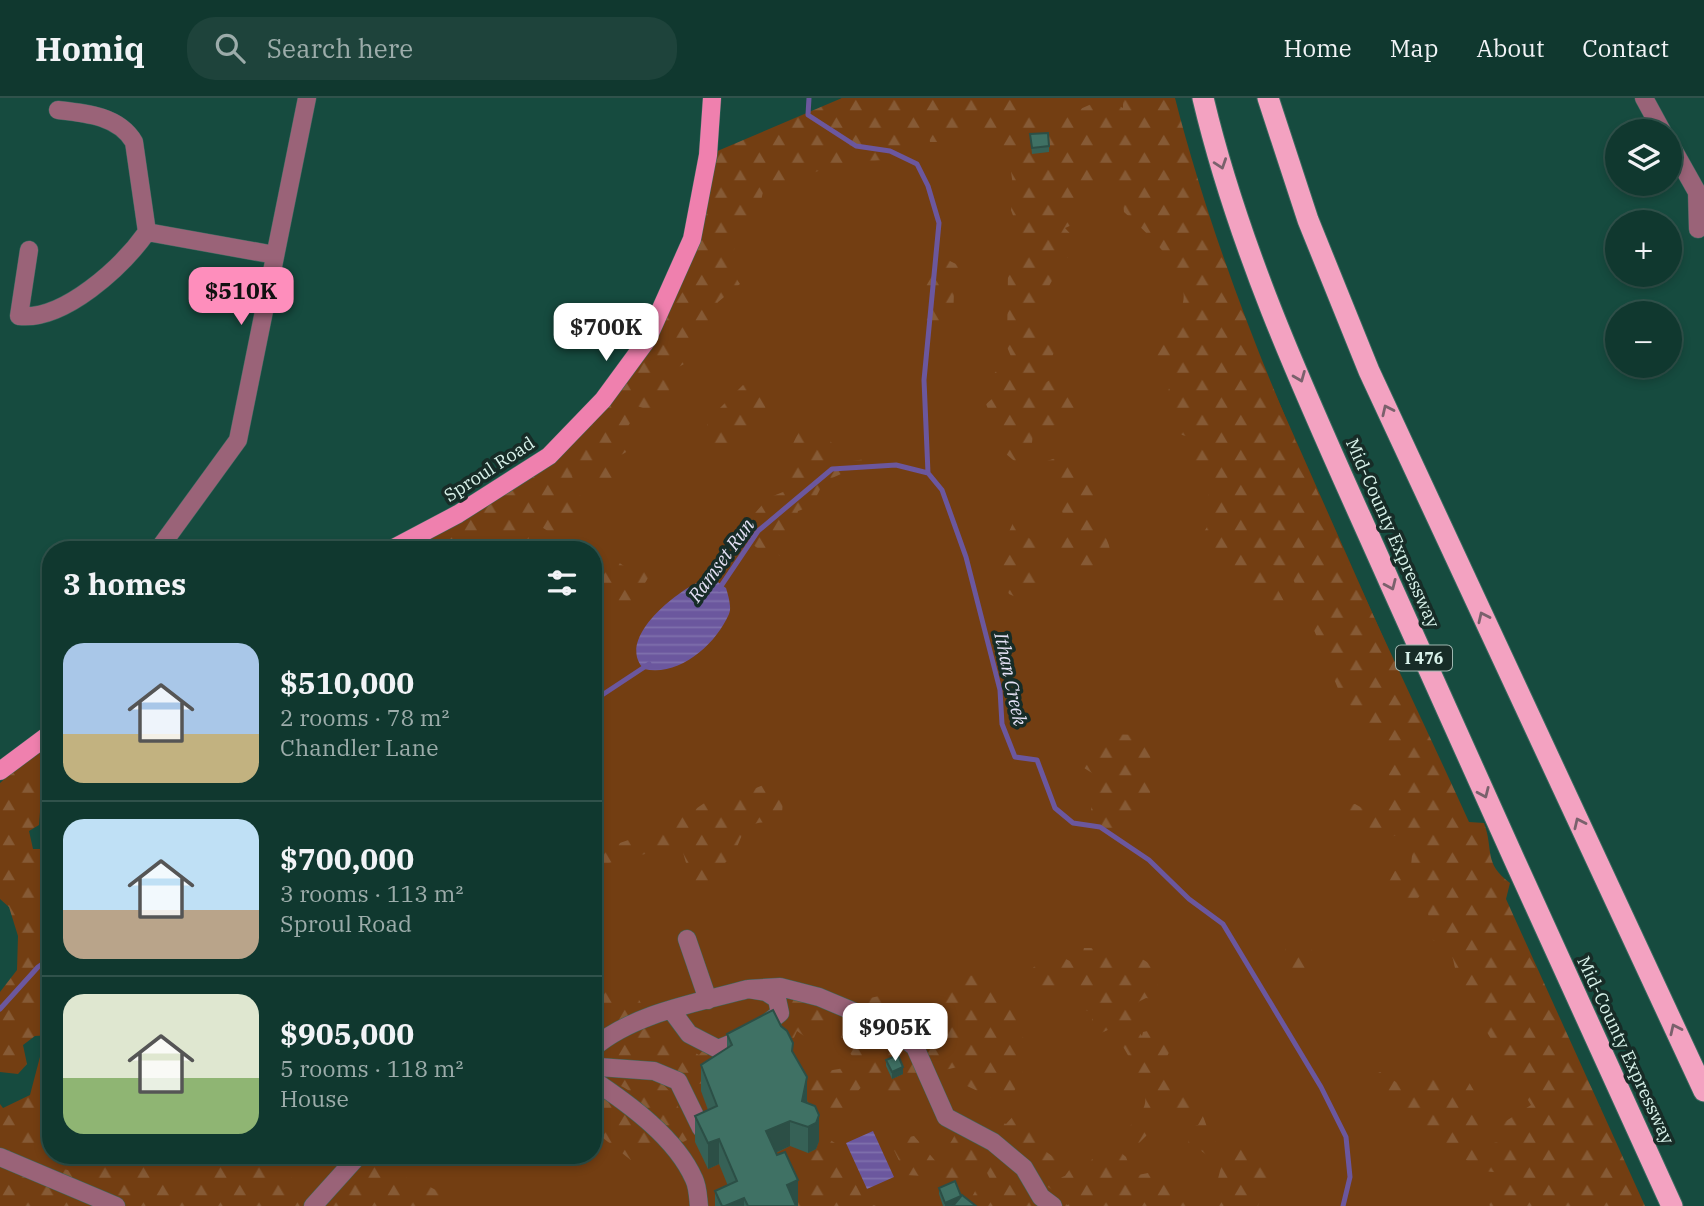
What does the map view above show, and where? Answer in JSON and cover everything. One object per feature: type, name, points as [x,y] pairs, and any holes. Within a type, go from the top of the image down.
[{"type":"highway","name":"Mid-County Expressway","points":[[1203,98],[1214,146],[1254,262],[1309,400],[1672,1206]]},
{"type":"highway","points":[[1268,98],[1308,220],[1330,268],[1369,371],[1704,1091]]},
{"type":"main road","name":"Sproul Road","points":[[407,541],[458,514],[549,456],[603,400],[647,340],[692,239],[708,155],[712,98]]},
{"type":"main road","points":[[0,771],[42,740]]},
{"type":"street","points":[[165,541],[238,440],[307,98]]},
{"type":"street","points":[[1644,98],[1655,119]]},
{"type":"street","points":[[29,250],[19,316],[37,318],[81,294],[111,273],[130,256],[147,232],[134,142],[127,130],[88,113],[58,110]]},
{"type":"street","points":[[1682,165],[1697,192],[1698,229]]},
{"type":"street","points":[[147,232],[275,255]]},
{"type":"street","points":[[687,939],[708,1000]]},
{"type":"street","points":[[602,1040],[612,1032],[664,1013],[748,989],[780,987],[820,997],[888,1026],[915,1047],[946,1117],[993,1142],[1024,1168],[1041,1197],[1053,1206]]},
{"type":"street","points":[[641,1004],[664,1013],[689,1034],[718,1049],[761,1030],[780,1013],[777,999],[766,992],[748,989]]},
{"type":"street","points":[[602,1070],[653,1071],[678,1081],[701,1128]]},
{"type":"street","points":[[602,1077],[666,1138],[695,1180],[699,1206]]},
{"type":"street","points":[[0,1157],[116,1206]]},
{"type":"street","points":[[313,1206],[351,1164]]},
{"type":"green space","points":[[842,98],[1154,98],[1162,138],[1635,1206],[0,1206],[0,1116],[42,1101],[42,1164],[602,1164],[602,541],[404,541],[549,456],[647,340],[692,239]]},
{"type":"green space","points":[[842,98],[1027,98],[1039,120],[1078,110],[1105,98],[1123,108],[1123,98],[1175,98],[1233,284],[1306,466],[1469,822],[1484,823],[1496,869],[1510,883],[1506,899],[1645,1206],[1490,1206],[1484,1199],[1493,1178],[1518,1183],[1524,1175],[1483,1171],[1434,1139],[1366,1085],[1367,1079],[1380,1072],[1422,1098],[1426,1082],[1436,1073],[1466,1077],[1488,1115],[1482,1124],[1483,1145],[1499,1142],[1495,1128],[1531,1105],[1459,986],[1453,959],[1444,943],[1421,937],[1430,921],[1422,893],[1406,913],[1385,889],[1395,871],[1411,866],[1413,845],[1402,833],[1391,837],[1368,827],[1354,830],[1343,818],[1343,806],[1355,804],[1364,809],[1387,799],[1395,790],[1372,732],[1339,691],[1291,574],[1269,563],[1264,564],[1286,605],[1274,611],[1264,595],[1254,601],[1199,540],[1207,527],[1202,506],[1210,492],[1226,503],[1215,482],[1199,478],[1192,462],[1195,439],[1173,432],[1167,412],[1167,400],[1173,381],[1157,362],[1154,348],[1162,324],[1172,334],[1173,320],[1182,306],[1183,292],[1171,261],[1124,212],[1122,192],[1111,179],[1090,185],[1078,203],[1081,221],[1065,228],[1076,240],[1071,256],[1064,259],[1033,315],[1055,350],[1047,369],[1029,382],[1038,388],[1054,377],[1077,407],[1065,421],[1033,434],[1031,451],[1018,464],[1006,454],[986,404],[999,393],[992,376],[999,368],[1018,373],[1007,347],[1008,271],[1016,253],[1018,229],[1011,210],[1014,193],[1009,157],[1002,153],[995,135],[977,129],[947,142],[930,142],[927,126],[916,148],[901,157],[844,163],[763,192],[754,230],[739,233],[732,259],[740,284],[718,302],[702,336],[688,349],[684,364],[668,373],[673,384],[655,412],[637,406],[638,410],[627,428],[628,451],[616,458],[616,483],[595,485],[581,466],[572,476],[583,502],[574,522],[555,536],[530,519],[531,533],[528,541],[499,541],[495,534],[495,517],[476,532],[479,541],[405,541],[549,456],[647,340],[692,239],[708,155]]},
{"type":"green space","points":[[942,257],[956,264],[961,272],[954,289],[953,325],[941,333],[938,344],[935,344],[920,306],[926,301],[928,290],[917,277],[928,262]]},
{"type":"green space","points":[[743,385],[751,385],[762,397],[766,411],[764,422],[754,424],[737,446],[719,452],[706,430],[709,419]]},
{"type":"green space","points":[[801,429],[828,437],[833,447],[832,464],[866,459],[865,470],[841,474],[823,482],[814,500],[798,511],[796,519],[799,526],[794,533],[795,541],[781,556],[757,548],[750,541],[744,526],[768,498],[783,492],[790,481],[787,468],[789,455]]},
{"type":"green space","points":[[1071,453],[1086,466],[1093,482],[1094,500],[1087,518],[1107,540],[1109,567],[1095,565],[1080,569],[1063,559],[1057,534],[1065,527],[1065,521],[1047,461]]},
{"type":"green space","points":[[1013,523],[1040,548],[1041,602],[1029,603],[1009,594],[996,560]]},
{"type":"green space","points":[[615,560],[633,572],[654,566],[656,578],[654,582],[648,578],[642,588],[644,601],[622,608],[610,606],[602,599],[602,574]]},
{"type":"green space","points":[[1107,734],[1138,735],[1151,745],[1148,804],[1137,824],[1126,834],[1100,827],[1090,816],[1097,776],[1084,768],[1087,755],[1103,748]]},
{"type":"green space","points":[[42,746],[39,825],[29,831],[33,849],[42,849],[42,1036],[35,1036],[23,1045],[27,1064],[18,1074],[0,1072],[0,992],[17,970],[18,936],[9,907],[0,899],[0,783]]},
{"type":"green space","points":[[766,784],[783,801],[782,813],[772,822],[751,825],[746,829],[737,848],[725,863],[728,873],[724,882],[706,886],[695,881],[683,852],[689,843],[602,865],[602,842],[617,844],[651,832],[673,814],[694,810],[709,800],[736,796]]},
{"type":"green space","points":[[1288,939],[1304,943],[1312,951],[1314,963],[1309,979],[1288,978],[1285,948]]},
{"type":"green space","points":[[1084,948],[1100,948],[1112,960],[1122,952],[1140,958],[1153,967],[1158,980],[1154,999],[1146,998],[1138,1002],[1146,1019],[1142,1024],[1134,1025],[1142,1036],[1143,1032],[1153,1030],[1161,1031],[1167,1036],[1173,1044],[1164,1063],[1158,1063],[1162,1078],[1181,1078],[1193,1086],[1196,1096],[1189,1110],[1172,1114],[1163,1110],[1157,1125],[1139,1143],[1124,1139],[1144,1107],[1144,1089],[1112,1028],[1097,1035],[1092,1028],[1092,1013],[1079,1007],[1072,998],[1073,991],[1034,995],[1026,987],[1027,973],[1041,961],[1066,959],[1084,969],[1081,959]]},
{"type":"green space","points":[[977,975],[1007,989],[1022,1032],[1025,1058],[1023,1071],[1008,1101],[990,1097],[965,1085],[962,1066],[940,1071],[932,1061],[926,1089],[891,1100],[882,1091],[889,1082],[867,1080],[858,1091],[860,1099],[846,1112],[825,1109],[815,1123],[807,1122],[811,1082],[827,1071],[856,1066],[857,1061],[845,1048],[841,1037],[852,1006],[861,1000],[884,995],[890,1004],[886,1017],[903,1030],[913,1027],[925,1033],[934,1001],[945,986],[954,980]]},
{"type":"green space","points":[[602,986],[611,986],[621,997],[636,994],[644,1009],[613,1024],[633,1032],[663,1021],[679,1032],[672,1039],[699,1055],[704,1049],[722,1060],[705,1083],[692,1085],[672,1071],[661,1082],[671,1093],[693,1137],[683,1142],[670,1135],[633,1094],[609,1083],[602,1083]]},
{"type":"green space","points":[[795,996],[827,1004],[827,1025],[809,1030],[808,1035],[804,1036],[797,1031],[790,1047],[773,1027],[783,1018]]},
{"type":"green space","points":[[41,1053],[42,1139],[19,1151],[44,1168],[50,1166],[72,1171],[78,1164],[167,1164],[173,1190],[194,1177],[183,1164],[258,1164],[264,1170],[286,1168],[307,1206],[0,1206],[0,1104],[3,1108],[30,1095]]},
{"type":"green space","points":[[602,1092],[621,1104],[661,1145],[632,1161],[602,1137]]},
{"type":"green space","points":[[1017,1112],[1034,1121],[1036,1146],[1031,1152],[1045,1151],[1058,1160],[1057,1168],[1051,1174],[1035,1175],[1048,1197],[1063,1200],[1067,1205],[1073,1203],[1048,1187],[1051,1181],[1065,1176],[1070,1169],[1091,1181],[1093,1175],[1088,1165],[1090,1161],[1101,1154],[1118,1150],[1126,1157],[1133,1176],[1163,1170],[1177,1180],[1197,1206],[1014,1206],[995,1189],[985,1169],[966,1187],[957,1189],[941,1184],[937,1170],[924,1176],[906,1175],[892,1146],[904,1138],[914,1136],[938,1164],[955,1135],[964,1140],[980,1135],[981,1125],[986,1126],[993,1120],[996,1124],[998,1120],[1006,1124]]},
{"type":"green space","points":[[1203,1116],[1207,1127],[1217,1138],[1213,1146],[1220,1153],[1247,1148],[1260,1154],[1274,1168],[1274,1181],[1262,1194],[1258,1206],[1211,1206],[1222,1163],[1188,1145],[1191,1125],[1198,1125]]},
{"type":"green space","points":[[824,1136],[838,1145],[845,1174],[854,1181],[864,1201],[876,1206],[793,1206],[796,1193],[817,1183],[816,1175],[802,1153],[816,1149]]},
{"type":"green space","points":[[305,1164],[411,1164],[405,1171],[407,1180],[418,1181],[448,1196],[442,1206],[326,1206],[335,1190],[332,1173],[310,1169]]},
{"type":"green space","points":[[979,1184],[992,1188],[1004,1206],[967,1206]]},
{"type":"shaded area","points":[[711,577],[726,588],[730,605],[729,614],[715,637],[705,648],[682,664],[657,670],[644,669],[637,656],[638,643],[644,628],[670,601]]},
{"type":"shaded area","points":[[873,1131],[894,1177],[867,1189],[846,1143]]},
{"type":"building","points":[[1048,133],[1049,146],[1032,148],[1030,134]]},
{"type":"building","points":[[773,1010],[781,1026],[787,1031],[793,1043],[792,1051],[807,1077],[802,1101],[815,1106],[819,1115],[816,1123],[808,1127],[790,1121],[766,1131],[777,1155],[785,1152],[798,1180],[787,1185],[796,1206],[748,1206],[744,1198],[722,1206],[715,1191],[737,1181],[719,1139],[708,1143],[695,1116],[717,1106],[701,1065],[732,1045],[727,1034]]},
{"type":"building","points":[[898,1055],[903,1067],[892,1072],[886,1060]]},
{"type":"building","points":[[955,1181],[961,1196],[945,1203],[939,1188]]},
{"type":"building","points":[[962,1195],[976,1206],[953,1206]]},
{"type":"waterway","name":"Ithan Creek","points":[[809,98],[808,115],[856,146],[890,151],[917,164],[928,186],[939,223],[924,380],[928,473],[942,490],[966,557],[1000,690],[1002,724],[1015,757],[1037,760],[1055,808],[1073,823],[1100,827],[1149,860],[1189,899],[1223,924],[1321,1087],[1346,1137],[1350,1177],[1343,1206]]},
{"type":"waterway","name":"Ramset Run","points":[[719,589],[758,531],[832,469],[896,465],[928,473]]},
{"type":"waterway","name":"Ramset Run","points":[[602,695],[649,664]]},
{"type":"waterway","name":"Ramset Run","points":[[0,1009],[42,964]]}]
